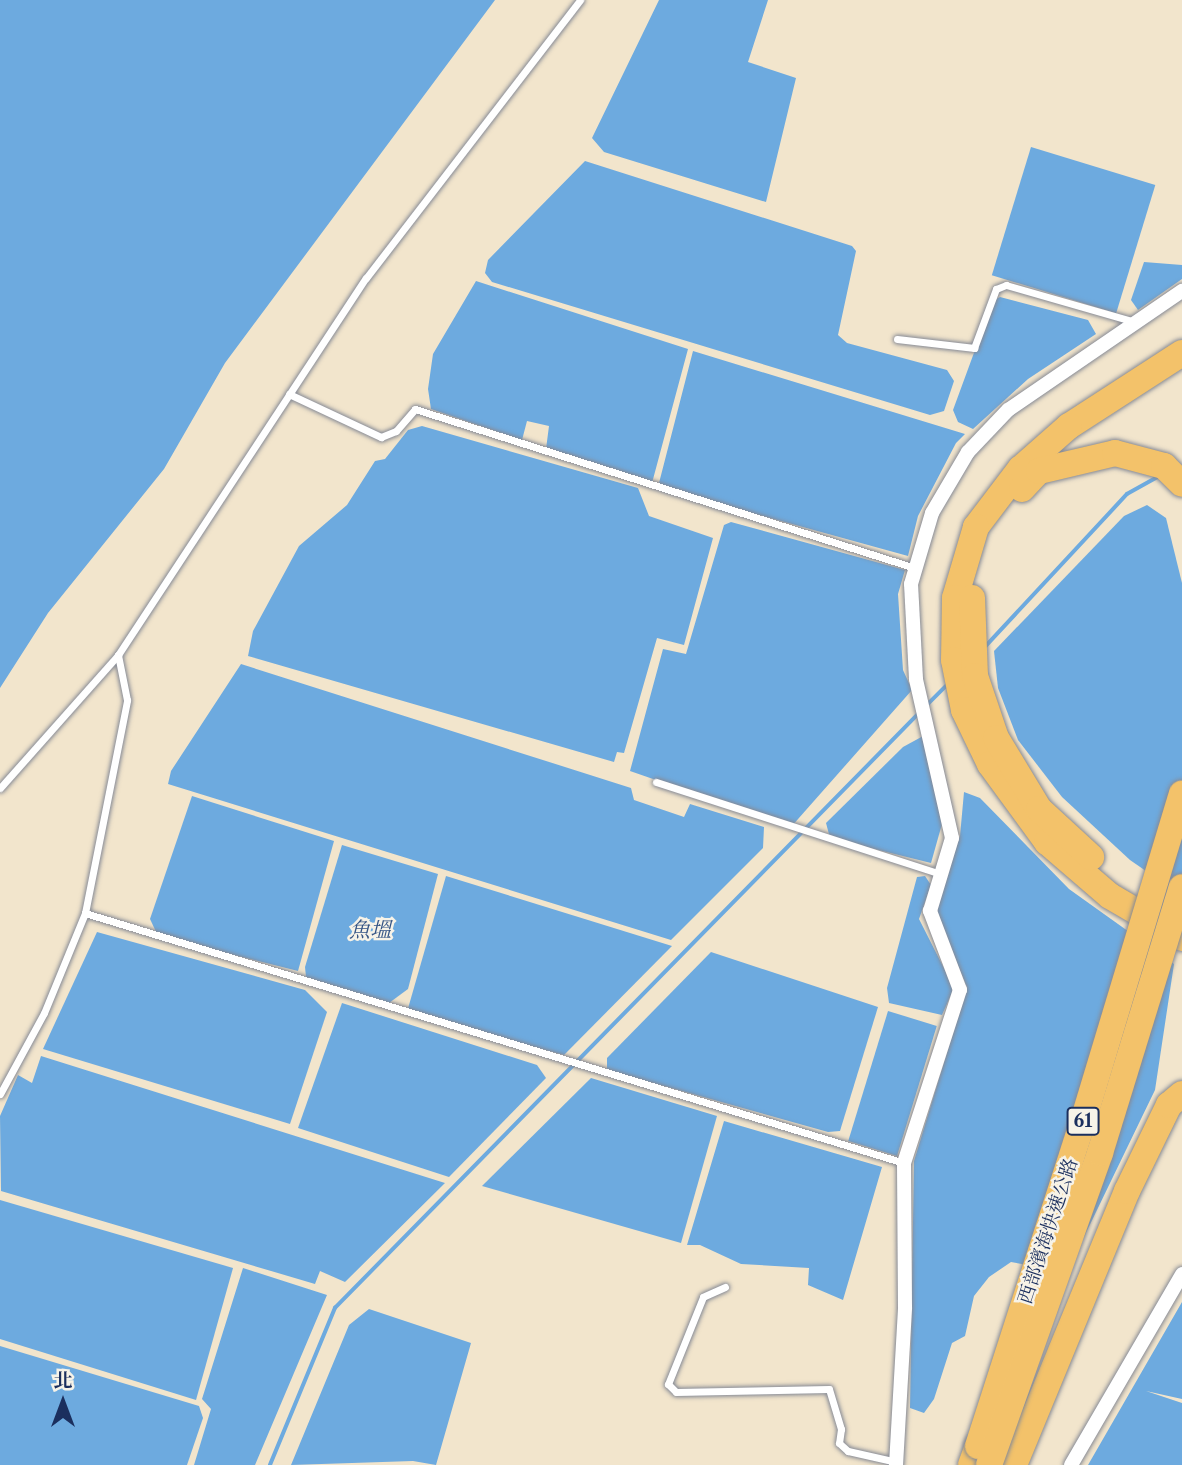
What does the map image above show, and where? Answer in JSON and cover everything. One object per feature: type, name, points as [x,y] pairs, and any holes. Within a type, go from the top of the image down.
[{"type":"highway","points":[[1182,353],[1069,426],[1020,469],[976,527],[955,598],[965,667],[996,738],[1040,809],[1109,875],[1182,918]]},
{"type":"highway","points":[[1182,484],[1164,466],[1115,453],[1039,471],[984,542],[971,602],[964,710],[989,764],[1047,842],[1110,896],[1182,938]]},
{"type":"highway","name":"西部濱海快速公路","points":[[979,1458],[1182,794]]},
{"type":"highway","name":"西部濱海快速公路","points":[[979,1458],[1100,1153],[1182,887]]},
{"type":"highway","points":[[1014,1465],[1127,1191],[1169,1105],[1182,1094]]},
{"type":"street","points":[[896,1463],[905,1307],[904,1163],[960,990],[930,911],[952,838],[916,679],[911,584],[932,513],[968,452],[1008,410],[1182,291]]},
{"type":"street","points":[[1071,1465],[1182,1274]]},
{"type":"lane","points":[[0,788],[118,655],[366,278],[580,0]]},
{"type":"lane","points":[[897,339],[974,348],[996,289],[1006,285],[1136,322]]},
{"type":"lane","points":[[289,394],[381,437],[396,431],[415,409],[915,568]]},
{"type":"lane","points":[[0,1094],[44,1013],[85,914],[127,700],[118,655]]},
{"type":"lane","points":[[656,782],[941,874]]},
{"type":"lane","points":[[85,914],[904,1163]]},
{"type":"lane","points":[[725,1287],[703,1297],[668,1384],[676,1392],[829,1389],[841,1429],[839,1443],[848,1451],[896,1463]]},
{"type":"water","points":[[0,0],[495,0],[225,363],[164,469],[48,613],[0,688]]},
{"type":"water","points":[[659,0],[768,0],[748,62],[796,78],[766,202],[604,152],[592,138]]},
{"type":"water","points":[[1031,147],[1155,185],[1116,313],[992,275]]},
{"type":"water","points":[[585,161],[852,246],[856,251],[838,335],[847,343],[947,370],[954,381],[944,411],[930,415],[492,282],[485,273],[488,260]]},
{"type":"water","points":[[1144,262],[1182,265],[1182,279],[1138,310],[1131,300]]},
{"type":"water","points":[[476,281],[688,349],[652,483],[546,449],[549,426],[527,421],[522,440],[431,409],[428,389],[433,354]]},
{"type":"water","points":[[1000,297],[1088,320],[1096,334],[1028,379],[973,429],[958,422],[953,410],[993,301]]},
{"type":"water","points":[[693,351],[965,434],[956,443],[918,516],[908,556],[669,490],[659,483]]},
{"type":"water","points":[[422,426],[638,488],[649,516],[713,538],[684,645],[657,638],[624,753],[617,752],[614,762],[248,656],[253,631],[299,546],[347,505],[375,461],[385,459],[408,430]]},
{"type":"water","points":[[1147,505],[1166,518],[1182,583],[1182,896],[1130,860],[1062,797],[1018,740],[998,688],[994,651],[1124,516]]},
{"type":"water","points":[[731,522],[905,570],[898,594],[903,670],[912,690],[791,827],[630,771],[663,649],[686,654],[724,525]]},
{"type":"water","points":[[241,664],[631,788],[634,800],[684,817],[690,804],[764,827],[763,848],[671,940],[168,784],[171,771]]},
{"type":"water","points":[[925,735],[942,824],[931,863],[830,838],[826,823],[903,747]]},
{"type":"water","points":[[964,792],[980,798],[1069,889],[1174,964],[1155,1090],[1067,1272],[1011,1262],[989,1277],[974,1296],[965,1336],[952,1343],[934,1399],[924,1413],[910,1408],[914,1161],[967,987],[935,911],[960,836]]},
{"type":"water","points":[[192,796],[334,841],[298,971],[158,936],[150,919]]},
{"type":"water","name":"魚塭","points":[[342,845],[438,874],[408,989],[389,1003],[306,977],[305,967]]},
{"type":"water","points":[[446,876],[672,946],[564,1055],[407,1012]]},
{"type":"water","points":[[925,876],[931,885],[919,919],[954,988],[942,1015],[889,1003],[887,988],[917,877]]},
{"type":"water","points":[[97,932],[305,990],[327,1012],[290,1124],[43,1049]]},
{"type":"water","points":[[711,952],[878,1007],[840,1131],[828,1132],[607,1070],[607,1058]]},
{"type":"water","points":[[342,1003],[537,1065],[546,1078],[449,1177],[298,1128]]},
{"type":"water","points":[[888,1011],[937,1026],[897,1156],[848,1141]]},
{"type":"water","points":[[41,1056],[445,1183],[345,1282],[320,1271],[315,1284],[1,1191],[0,1116],[18,1075],[32,1083]]},
{"type":"water","points":[[591,1078],[717,1116],[681,1243],[482,1186]]},
{"type":"water","points":[[724,1121],[882,1167],[843,1300],[808,1285],[809,1268],[741,1264],[700,1245],[687,1245]]},
{"type":"water","points":[[0,1200],[233,1268],[196,1400],[0,1339]]},
{"type":"water","points":[[243,1268],[327,1295],[255,1465],[194,1465],[211,1409],[202,1399]]},
{"type":"water","points":[[1182,1302],[1182,1399],[1146,1391],[1182,1403],[1182,1465],[1088,1465]]},
{"type":"water","points":[[369,1309],[471,1343],[436,1465],[413,1461],[291,1465],[349,1325]]},
{"type":"water","points":[[0,1346],[199,1406],[203,1418],[187,1465],[0,1465]]},
{"type":"waterway","points":[[984,648],[1127,494],[1160,476]]},
{"type":"waterway","points":[[927,705],[949,683]]},
{"type":"waterway","points":[[270,1465],[335,1308],[919,713]]}]
